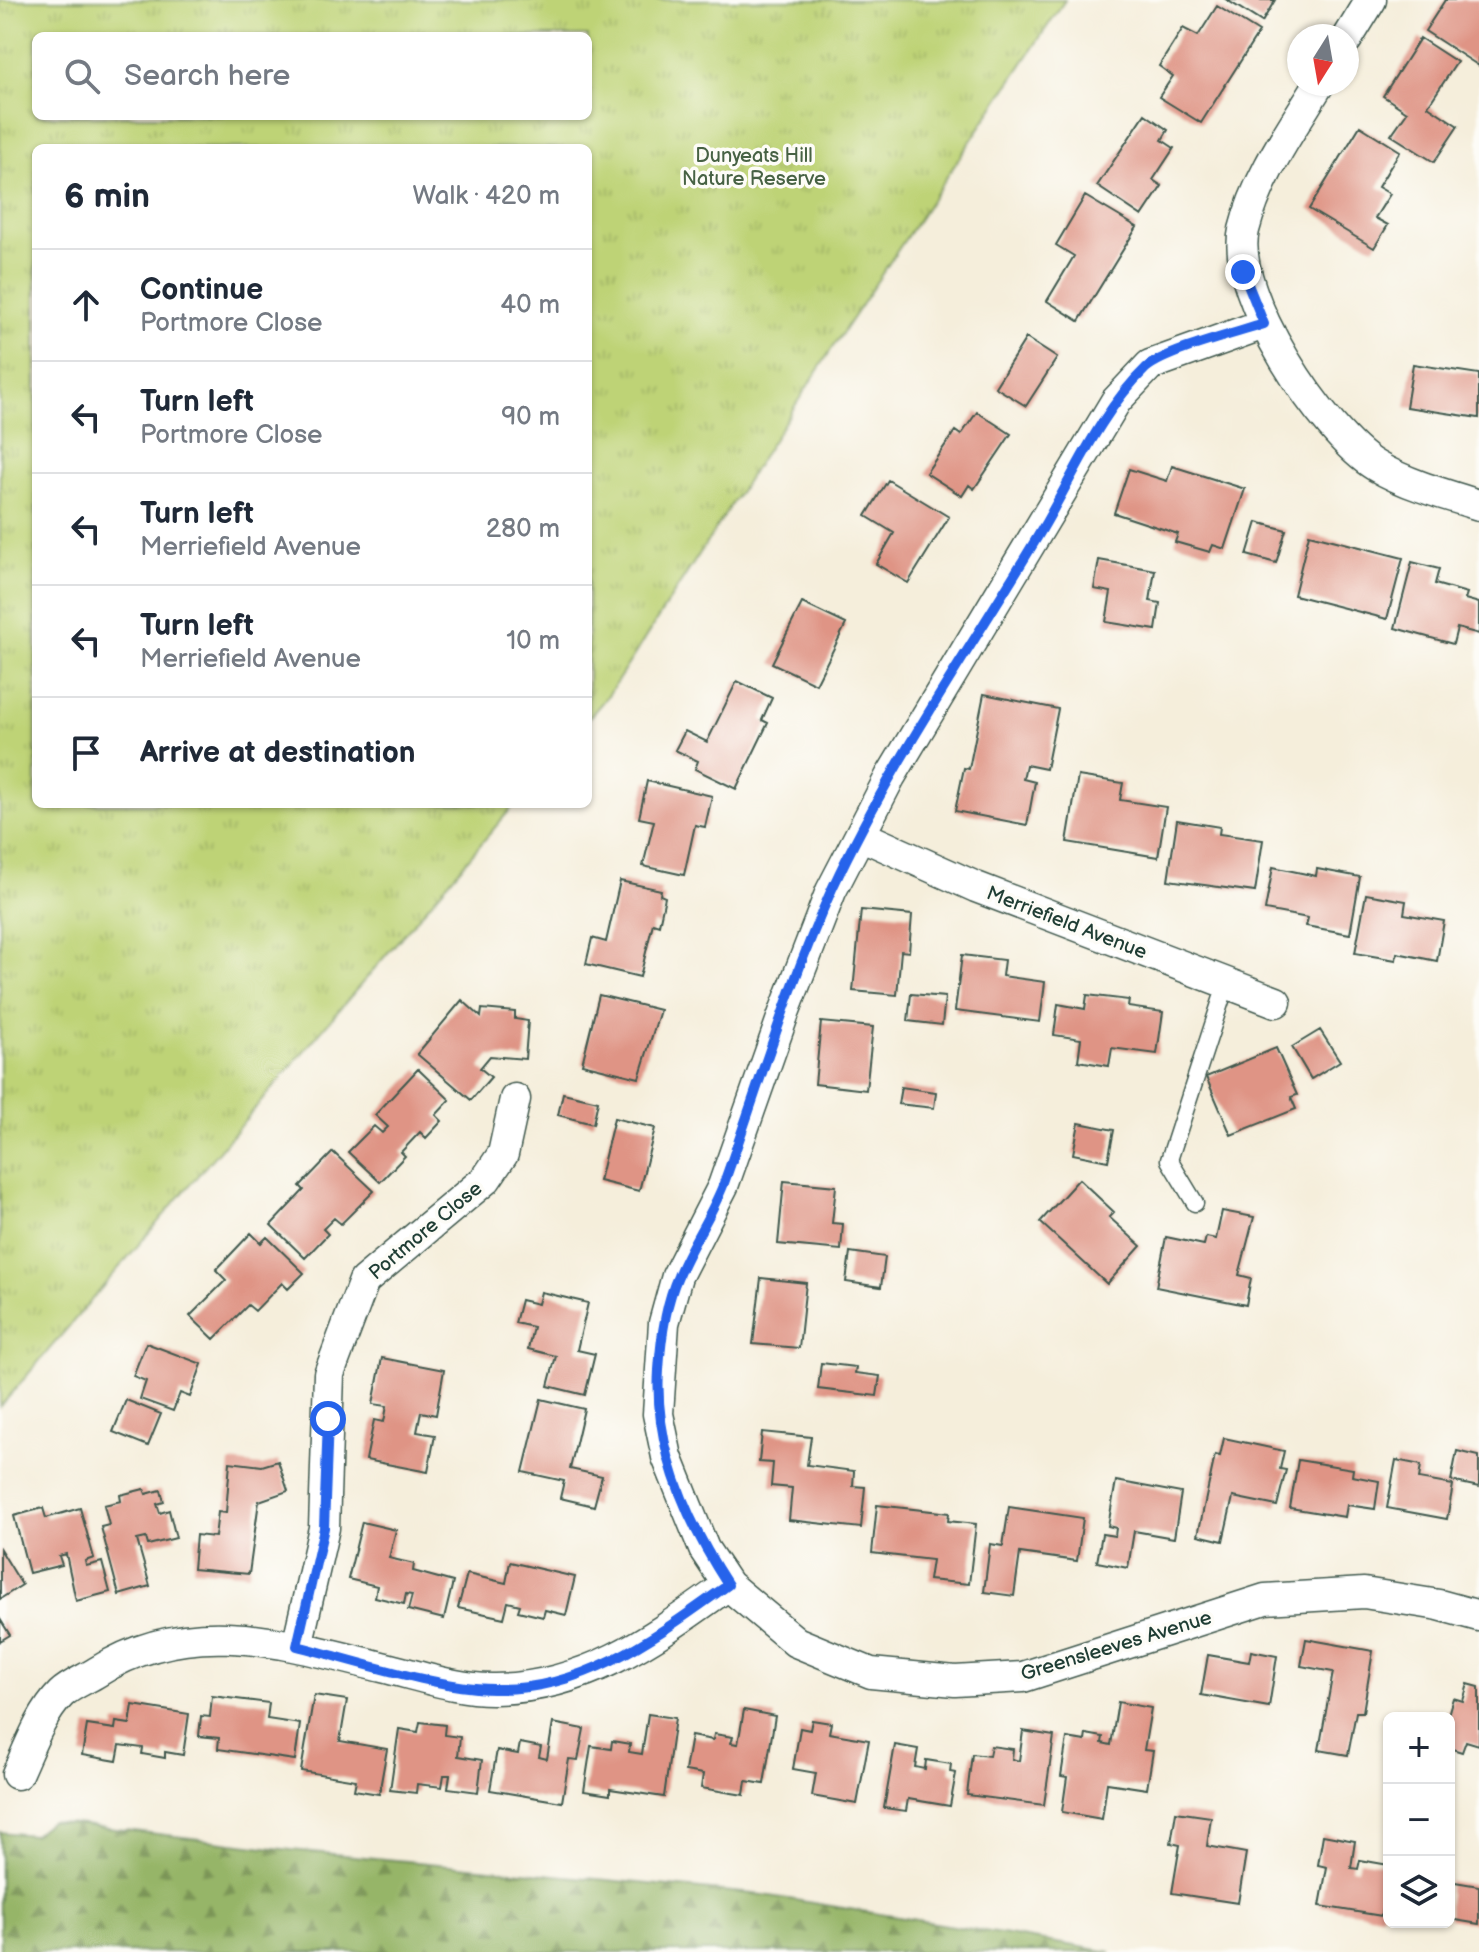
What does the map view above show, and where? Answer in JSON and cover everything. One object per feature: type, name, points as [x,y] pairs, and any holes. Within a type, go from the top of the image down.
[{"type":"street","points":[[1356,24],[1371,0]]},
{"type":"street","points":[[1311,96],[1272,159],[1244,231],[1243,272],[1264,324],[1333,430],[1376,466],[1479,505]]},
{"type":"street","points":[[17,1774],[34,1736],[61,1694],[125,1654],[185,1637],[297,1646],[427,1678],[493,1689],[540,1684],[591,1670],[645,1645],[728,1585],[704,1549],[667,1457],[658,1414],[664,1323],[677,1276],[723,1186],[831,891],[890,777],[1038,536],[1116,401],[1150,365],[1264,324]]},
{"type":"street","name":"Merriefield Avenue","points":[[860,835],[976,887],[1276,1002]]},
{"type":"street","name":"Portmore Close","points":[[297,1646],[324,1528],[329,1374],[364,1281],[486,1179],[503,1154],[515,1099]]},
{"type":"street","name":"Greensleeves Avenue","points":[[728,1585],[796,1642],[871,1673],[955,1681],[1023,1677],[1265,1599],[1364,1593],[1439,1605],[1479,1616]]},
{"type":"lane","points":[[1195,1203],[1169,1160],[1227,982]]},
{"type":"green space","name":"Dunyeats Hill Nature Reserve","points":[[0,0],[1065,0],[831,350],[609,694],[592,714],[592,144],[32,144],[32,808],[512,808],[0,1407]]},
{"type":"green space","points":[[50,1821],[291,1850],[764,1895],[1111,1952],[0,1952],[0,1832],[33,1835]]},
{"type":"building","points":[[1227,0],[1275,0],[1262,22]]},
{"type":"building","points":[[1445,0],[1479,0],[1479,66],[1425,31]]},
{"type":"building","points":[[1217,6],[1259,32],[1201,123],[1159,97],[1173,76],[1159,66],[1183,28],[1198,36]]},
{"type":"building","points":[[1420,38],[1457,62],[1428,106],[1458,126],[1434,162],[1391,135],[1407,112],[1383,96]]},
{"type":"building","points":[[1145,114],[1168,130],[1162,140],[1174,148],[1153,180],[1162,186],[1142,216],[1097,186]]},
{"type":"building","points":[[1360,126],[1400,151],[1378,187],[1390,194],[1375,218],[1388,225],[1374,248],[1309,209]]},
{"type":"building","points":[[1085,196],[1137,227],[1079,321],[1047,301],[1074,256],[1056,245]]},
{"type":"building","points":[[1026,338],[1057,358],[1026,406],[995,387]]},
{"type":"building","points":[[1413,364],[1479,374],[1479,418],[1406,407]]},
{"type":"building","points":[[977,412],[1011,434],[974,489],[969,485],[962,496],[926,473],[955,431],[961,435]]},
{"type":"building","points":[[1172,466],[1245,489],[1225,549],[1213,545],[1210,552],[1175,542],[1178,534],[1114,513],[1129,469],[1167,481]]},
{"type":"building","points":[[888,480],[949,517],[908,583],[876,564],[894,533],[866,516]]},
{"type":"building","points":[[1257,522],[1286,530],[1276,563],[1247,555]]},
{"type":"building","points":[[1309,534],[1403,558],[1387,619],[1294,595]]},
{"type":"building","points":[[1099,560],[1155,570],[1150,601],[1160,603],[1156,630],[1106,622],[1111,592],[1094,589]]},
{"type":"building","points":[[1412,562],[1439,569],[1435,584],[1467,593],[1465,599],[1479,603],[1479,634],[1457,628],[1453,644],[1395,628]]},
{"type":"building","points":[[802,603],[846,624],[816,684],[772,663]]},
{"type":"building","points":[[737,681],[772,698],[762,720],[768,723],[736,789],[695,769],[698,761],[675,750],[685,731],[707,742]]},
{"type":"building","points":[[984,694],[1058,709],[1046,769],[1026,765],[1023,779],[1035,782],[1027,825],[955,811],[964,768],[969,769]]},
{"type":"building","points":[[1078,776],[1123,783],[1120,800],[1166,807],[1158,857],[1067,842]]},
{"type":"building","points":[[647,781],[712,796],[705,827],[695,825],[684,875],[643,866],[654,821],[639,818]]},
{"type":"building","points":[[1177,820],[1220,827],[1219,834],[1263,840],[1255,892],[1168,880]]},
{"type":"building","points":[[1273,867],[1316,876],[1317,869],[1360,877],[1350,934],[1306,926],[1308,918],[1265,910]]},
{"type":"building","points":[[620,881],[661,890],[660,895],[665,897],[659,925],[653,923],[640,977],[586,964],[592,938],[606,942]]},
{"type":"building","points":[[1366,894],[1406,901],[1404,914],[1444,921],[1437,961],[1397,953],[1396,960],[1355,953]]},
{"type":"building","points":[[861,910],[912,915],[909,952],[901,951],[897,995],[853,991]]},
{"type":"building","points":[[962,955],[1004,960],[1002,976],[1045,982],[1040,1022],[955,1011]]},
{"type":"building","points":[[911,994],[945,997],[942,1025],[908,1021]]},
{"type":"building","points":[[599,995],[660,1010],[639,1078],[582,1064]]},
{"type":"building","points":[[1087,995],[1129,1000],[1128,1007],[1163,1012],[1157,1054],[1112,1048],[1109,1066],[1078,1061],[1081,1039],[1054,1035],[1058,1004],[1085,1009]]},
{"type":"building","points":[[462,1000],[481,1017],[482,1009],[515,1012],[515,1019],[528,1021],[525,1059],[490,1056],[480,1068],[491,1077],[471,1100],[417,1054]]},
{"type":"building","points":[[821,1022],[873,1027],[866,1090],[815,1084]]},
{"type":"building","points":[[1320,1030],[1340,1061],[1311,1079],[1292,1047]]},
{"type":"building","points":[[1276,1048],[1297,1095],[1291,1097],[1296,1109],[1231,1135],[1206,1077]]},
{"type":"building","points":[[418,1069],[450,1100],[436,1115],[442,1121],[426,1138],[420,1132],[401,1152],[405,1156],[380,1182],[348,1152],[374,1126],[382,1133],[388,1127],[375,1115]]},
{"type":"building","points":[[901,1087],[936,1092],[934,1108],[898,1104]]},
{"type":"building","points":[[563,1093],[598,1101],[593,1124],[558,1115]]},
{"type":"building","points":[[614,1118],[655,1128],[639,1191],[599,1181]]},
{"type":"building","points":[[1079,1123],[1114,1130],[1108,1161],[1073,1154]]},
{"type":"building","points":[[333,1152],[374,1191],[341,1224],[334,1218],[323,1229],[328,1234],[305,1258],[271,1225],[304,1190],[300,1186]]},
{"type":"building","points":[[1079,1179],[1114,1212],[1109,1217],[1141,1246],[1107,1284],[1040,1222]]},
{"type":"building","points":[[784,1181],[836,1186],[832,1223],[843,1224],[841,1250],[778,1244]]},
{"type":"building","points":[[1222,1211],[1254,1217],[1239,1275],[1251,1278],[1246,1305],[1156,1287],[1166,1237],[1204,1245],[1206,1237],[1216,1239]]},
{"type":"building","points":[[251,1233],[261,1243],[267,1237],[304,1273],[288,1289],[282,1283],[255,1311],[248,1305],[214,1339],[190,1316],[226,1280],[216,1270]]},
{"type":"building","points":[[850,1252],[885,1257],[881,1287],[846,1282]]},
{"type":"building","points":[[761,1278],[806,1283],[799,1348],[753,1344]]},
{"type":"building","points":[[541,1292],[588,1303],[577,1350],[595,1354],[585,1395],[548,1386],[556,1356],[528,1349],[533,1327],[515,1323],[521,1300],[538,1304]]},
{"type":"building","points":[[146,1343],[202,1364],[190,1397],[180,1393],[173,1411],[140,1399],[146,1381],[133,1376]]},
{"type":"building","points":[[382,1358],[444,1370],[436,1415],[421,1412],[417,1432],[435,1435],[428,1472],[366,1460],[374,1420],[384,1422],[387,1406],[373,1404]]},
{"type":"building","points":[[821,1363],[856,1367],[855,1373],[880,1376],[877,1396],[818,1389]]},
{"type":"building","points":[[541,1399],[584,1409],[570,1469],[602,1476],[594,1506],[560,1498],[564,1481],[523,1472]]},
{"type":"building","points":[[126,1400],[161,1414],[148,1446],[113,1432]]},
{"type":"building","points":[[762,1432],[811,1437],[807,1465],[854,1471],[853,1486],[865,1487],[861,1528],[789,1520],[792,1488],[771,1486],[773,1463],[759,1462]]},
{"type":"building","points":[[1224,1438],[1284,1451],[1280,1469],[1286,1470],[1277,1506],[1233,1497],[1223,1541],[1198,1535],[1215,1455],[1220,1456]]},
{"type":"building","points":[[1457,1451],[1479,1456],[1479,1487],[1451,1481]]},
{"type":"building","points":[[1298,1460],[1353,1469],[1352,1476],[1379,1481],[1375,1509],[1347,1505],[1345,1517],[1290,1508]]},
{"type":"building","points":[[1396,1460],[1421,1465],[1419,1479],[1453,1485],[1447,1519],[1387,1508]]},
{"type":"building","points":[[278,1461],[288,1491],[259,1501],[249,1574],[193,1569],[196,1535],[215,1537],[218,1512],[226,1513],[230,1462],[262,1466]]},
{"type":"building","points":[[1116,1481],[1181,1493],[1174,1538],[1134,1531],[1128,1568],[1097,1562],[1102,1534],[1115,1536],[1116,1528],[1108,1526]]},
{"type":"building","points":[[144,1489],[146,1494],[161,1490],[164,1502],[157,1504],[160,1513],[169,1510],[176,1538],[148,1545],[146,1538],[137,1540],[150,1586],[119,1595],[101,1527],[109,1525],[104,1505],[121,1501],[120,1495]]},
{"type":"building","points":[[877,1505],[949,1513],[948,1521],[976,1524],[969,1584],[929,1580],[932,1560],[872,1553]]},
{"type":"building","points":[[1009,1507],[1083,1518],[1077,1561],[1020,1553],[1014,1596],[984,1592],[990,1544],[1003,1546]]},
{"type":"building","points":[[43,1508],[46,1518],[80,1508],[94,1558],[85,1561],[86,1566],[102,1562],[110,1592],[76,1601],[66,1554],[59,1556],[62,1565],[29,1573],[14,1516]]},
{"type":"building","points":[[362,1522],[396,1530],[389,1558],[414,1564],[413,1571],[453,1582],[444,1619],[408,1610],[412,1595],[406,1594],[404,1604],[375,1597],[377,1586],[348,1579]]},
{"type":"building","points":[[0,1549],[22,1585],[0,1599]]},
{"type":"building","points":[[510,1562],[575,1577],[566,1615],[545,1610],[543,1617],[518,1611],[520,1605],[508,1602],[504,1618],[458,1608],[467,1574],[506,1583]]},
{"type":"building","points":[[0,1619],[10,1635],[0,1641]]},
{"type":"building","points":[[1306,1639],[1373,1651],[1363,1712],[1356,1712],[1348,1755],[1319,1750],[1333,1672],[1301,1666]]},
{"type":"building","points":[[1251,1651],[1277,1656],[1269,1707],[1201,1695],[1208,1655],[1249,1662]]},
{"type":"building","points":[[1468,1684],[1479,1687],[1479,1745],[1466,1741],[1462,1752],[1455,1750],[1455,1712],[1449,1712],[1453,1698],[1463,1701]]},
{"type":"building","points":[[314,1695],[347,1700],[340,1741],[387,1749],[379,1794],[354,1790],[356,1780],[301,1771]]},
{"type":"building","points":[[212,1696],[269,1703],[267,1719],[300,1724],[295,1760],[218,1749],[219,1738],[199,1736],[201,1716],[210,1717]]},
{"type":"building","points":[[1118,1702],[1151,1708],[1144,1750],[1153,1751],[1147,1789],[1107,1783],[1102,1819],[1062,1812],[1067,1777],[1061,1776],[1067,1738],[1085,1741],[1086,1734],[1103,1737],[1102,1743],[1111,1745]]},
{"type":"building","points":[[133,1705],[189,1714],[183,1755],[165,1752],[165,1758],[142,1754],[143,1748],[120,1745],[117,1761],[82,1755],[87,1725],[115,1729],[116,1722],[130,1724]]},
{"type":"building","points":[[744,1710],[775,1716],[764,1784],[746,1781],[744,1795],[701,1788],[703,1774],[685,1771],[691,1736],[713,1740],[714,1734],[733,1737],[731,1743],[738,1744]]},
{"type":"building","points":[[648,1714],[675,1718],[664,1797],[610,1789],[610,1795],[584,1791],[591,1746],[611,1749],[612,1741],[630,1744],[629,1752],[642,1754]]},
{"type":"building","points":[[812,1720],[831,1723],[829,1733],[869,1740],[857,1804],[812,1796],[816,1773],[793,1769],[800,1728],[810,1730]]},
{"type":"building","points":[[420,1722],[445,1725],[444,1735],[460,1737],[458,1756],[482,1760],[478,1792],[448,1788],[450,1775],[444,1775],[442,1787],[417,1784],[416,1793],[390,1790],[399,1729],[418,1732]]},
{"type":"building","points":[[553,1723],[584,1729],[578,1760],[569,1759],[562,1802],[490,1790],[497,1750],[518,1754],[520,1743],[541,1747],[539,1757],[547,1759]]},
{"type":"building","points":[[1023,1731],[1054,1736],[1044,1805],[967,1795],[972,1754],[989,1756],[991,1746],[1013,1749],[1012,1759],[1019,1761]]},
{"type":"building","points":[[895,1745],[918,1749],[915,1767],[925,1769],[926,1760],[951,1764],[950,1772],[956,1773],[950,1806],[908,1799],[906,1811],[884,1808]]},
{"type":"building","points":[[1176,1812],[1211,1817],[1207,1846],[1246,1853],[1238,1903],[1172,1893],[1180,1845],[1171,1843]]},
{"type":"building","points":[[1323,1835],[1355,1841],[1351,1868],[1358,1869],[1360,1860],[1383,1864],[1382,1916],[1320,1906],[1327,1867],[1318,1865]]},
{"type":"building","points":[[1455,1882],[1479,1886],[1479,1924],[1455,1920]]},
{"type":"route","points":[[328,1419],[324,1528],[297,1646],[427,1678],[493,1689],[540,1684],[591,1670],[645,1645],[728,1585],[704,1549],[687,1508],[667,1457],[658,1414],[664,1323],[677,1276],[723,1186],[831,891],[890,777],[1038,536],[1116,401],[1150,365],[1264,324],[1243,272]]}]
